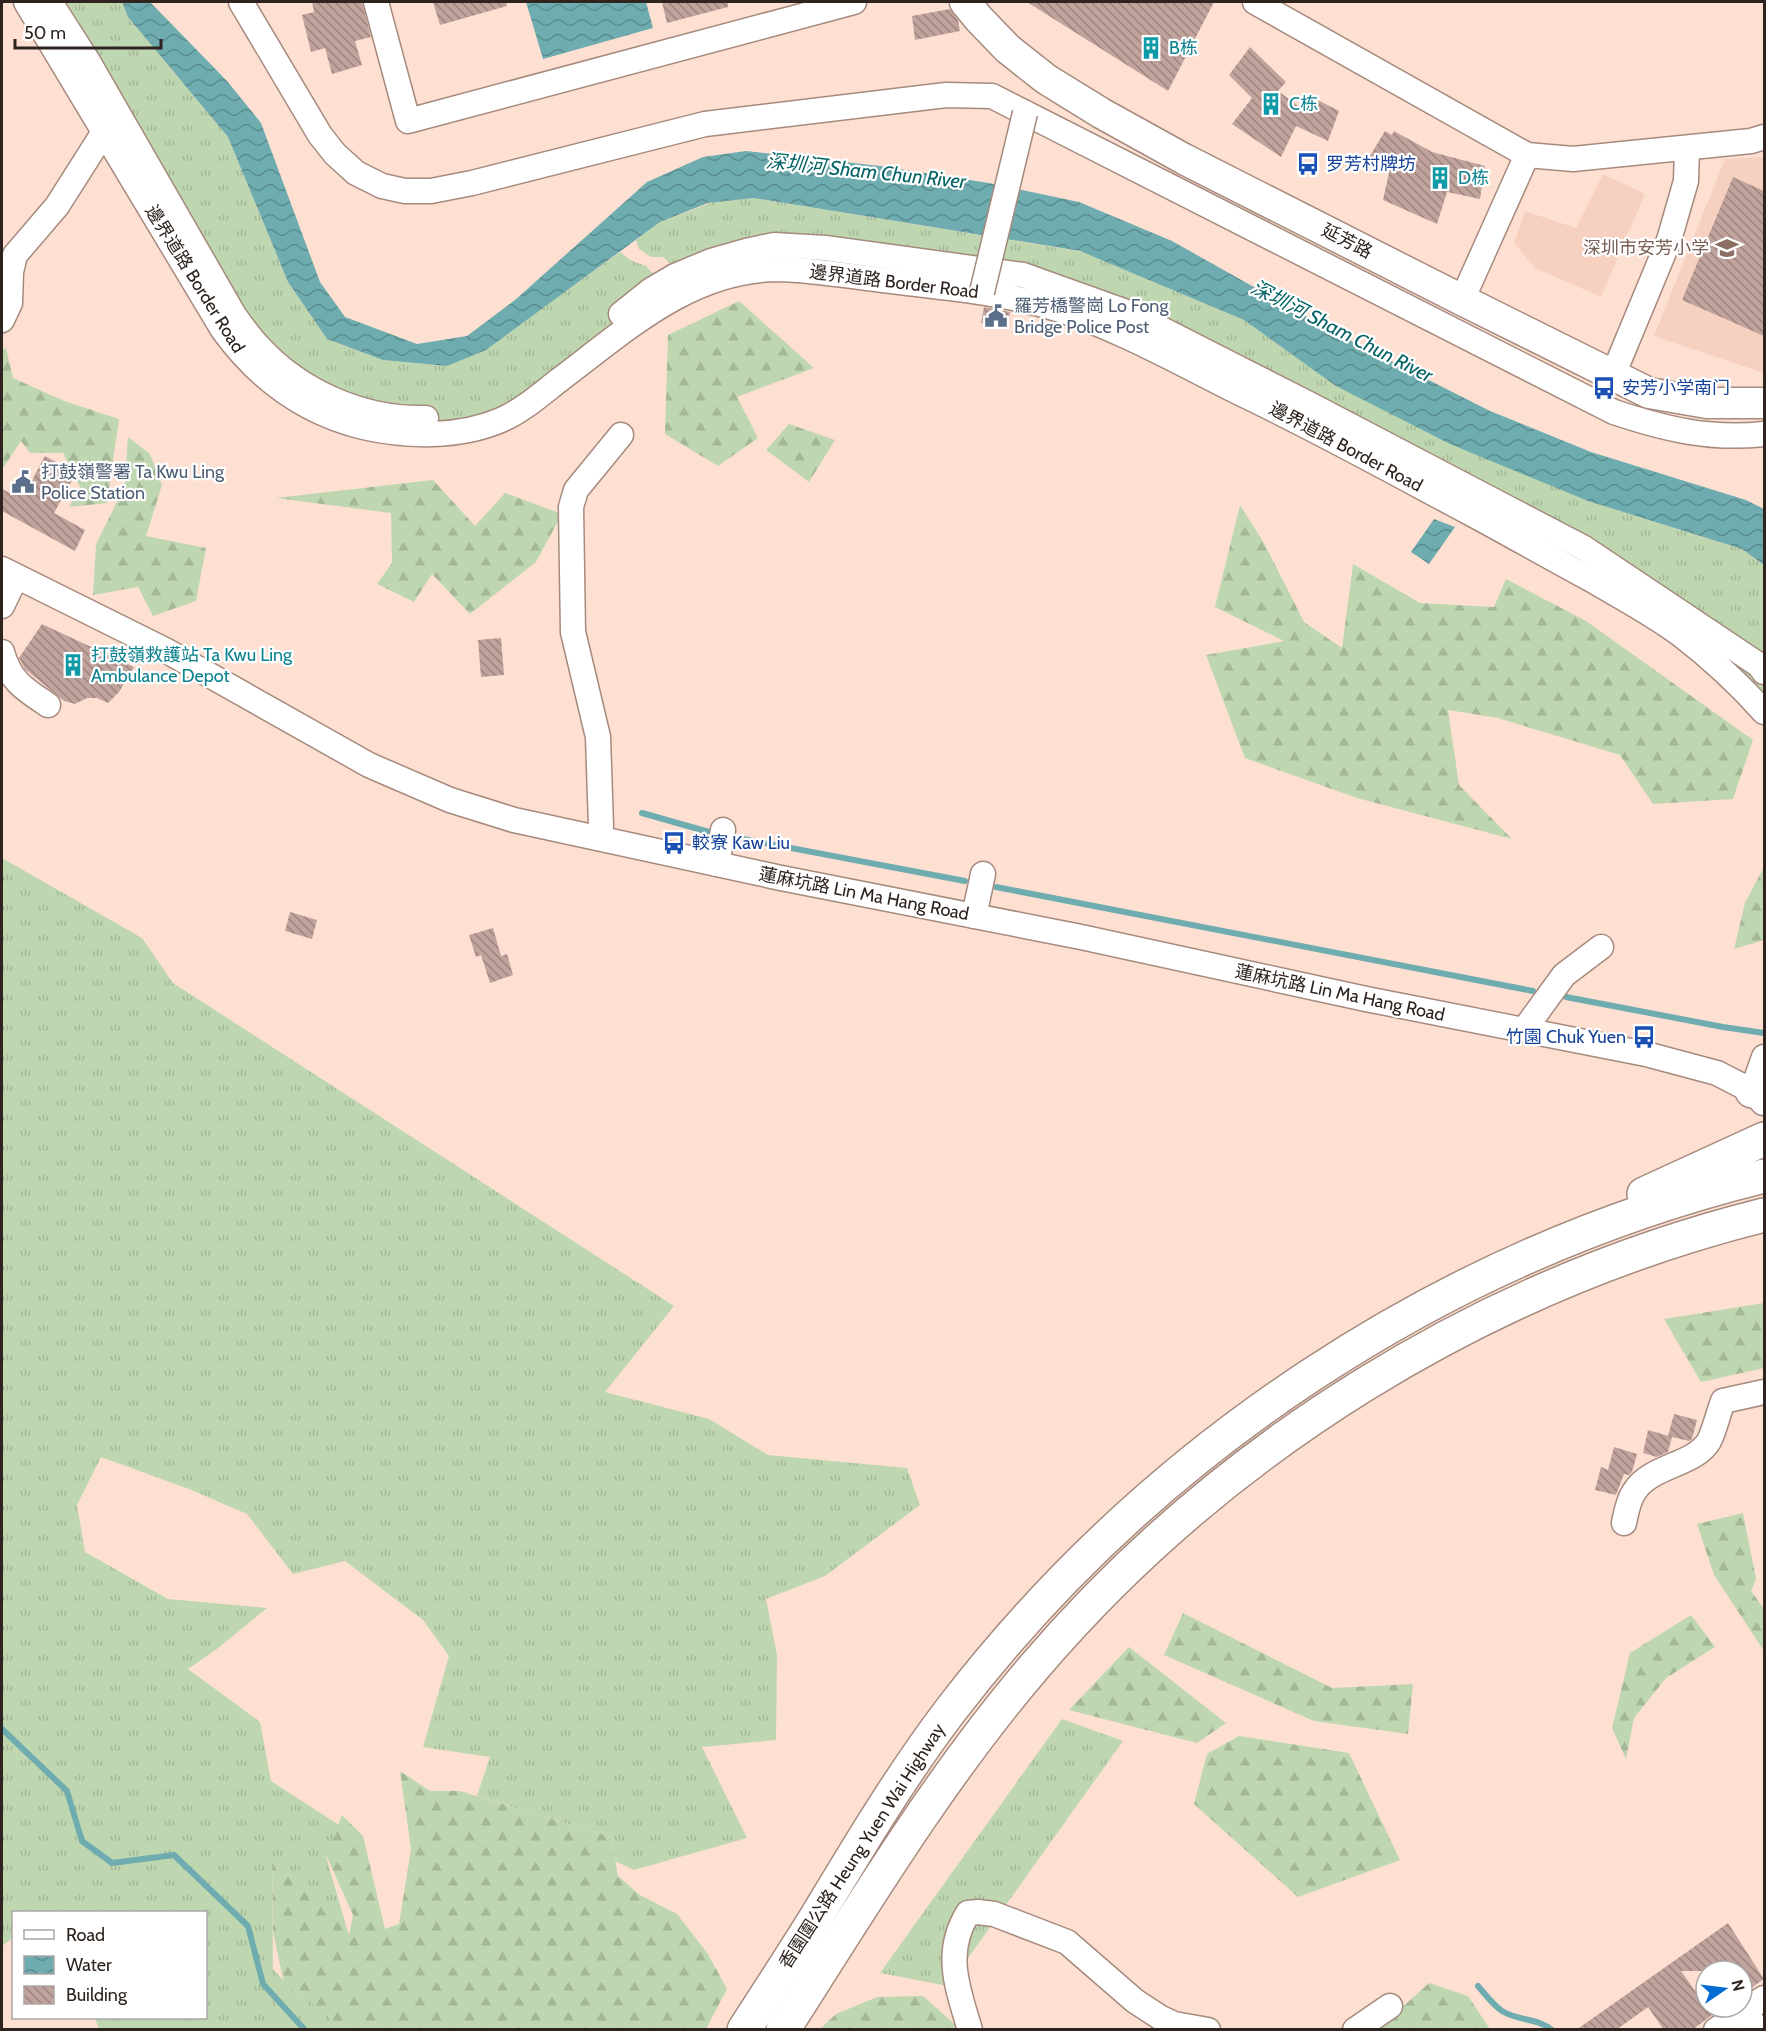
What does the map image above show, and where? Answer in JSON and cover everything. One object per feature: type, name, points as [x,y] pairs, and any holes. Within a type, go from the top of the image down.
[{"type":"highway","points":[[1546,1249],[1622,1203],[1764,1139]]},
{"type":"highway","name":"香園圍公路 Heung Yuen Wai Highway","points":[[744,2030],[915,1759],[963,1695],[1017,1630],[1094,1550],[1188,1465],[1245,1421],[1317,1372],[1443,1298],[1546,1249],[1638,1214],[1764,1176]]},
{"type":"highway","name":"香園圍公路 Heung Yuen Wai Highway","points":[[783,2030],[904,1840],[937,1791],[984,1729],[1072,1623],[1167,1532],[1273,1446],[1326,1409],[1446,1338],[1569,1280],[1641,1251],[1764,1215]]},
{"type":"highway","points":[[1641,1251],[1764,1238]]},
{"type":"main road","name":"延芳路","points":[[965,2],[1008,49],[1046,79],[1101,113],[1195,164],[1462,300],[1649,393],[1707,403],[1764,403]]},
{"type":"street","name":"邊界道路 Border Road","points":[[26,2],[214,316],[248,361],[268,380],[310,407],[346,422],[380,431],[406,434],[440,433],[474,428],[499,420],[529,403],[663,303],[699,285],[739,273],[800,270],[982,292],[1019,299],[1078,316],[1179,363],[1344,445],[1518,539],[1656,617],[1703,654],[1764,712]]},
{"type":"street","points":[[50,2],[89,63],[234,315],[260,349],[304,386],[335,401],[375,413],[412,418],[454,416],[487,408],[508,400],[568,357],[651,290],[675,276],[711,261],[774,245],[825,248],[1023,275],[1132,314],[1584,548],[1759,665],[1764,672]]},
{"type":"street","points":[[241,2],[320,135],[335,154],[356,173],[382,186],[405,191],[431,191],[472,183],[705,124],[946,95],[992,96],[1614,412],[1659,427],[1703,435],[1740,437],[1764,434]]},
{"type":"street","points":[[376,2],[408,121],[854,2]]},
{"type":"street","points":[[1255,2],[1527,155],[1573,159],[1751,141],[1764,137]]},
{"type":"street","points":[[982,292],[1025,113]]},
{"type":"street","points":[[2,320],[10,303],[11,265],[15,255],[57,206],[104,132]]},
{"type":"street","points":[[1612,375],[1669,240],[1686,181],[1687,148]]},
{"type":"street","points":[[1462,300],[1527,155]]},
{"type":"street","points":[[599,838],[601,826],[598,737],[573,632],[571,507],[576,490],[621,435]]},
{"type":"street","points":[[2,606],[9,573]]},
{"type":"street","name":"蓮麻坑路 Lin Ma Hang Road","points":[[9,573],[133,633],[324,741],[406,782],[450,800],[514,820],[717,864],[1081,937],[1365,999],[1646,1054],[1717,1073],[1760,1095]]},
{"type":"street","points":[[2,652],[6,668],[19,685],[48,705]]},
{"type":"street","points":[[717,864],[723,830]]},
{"type":"street","points":[[974,916],[983,874]]},
{"type":"street","points":[[1524,1030],[1564,975],[1601,947]]},
{"type":"street","points":[[1760,1095],[1764,1057]]},
{"type":"street","points":[[1624,1523],[1630,1500],[1640,1485],[1656,1473],[1694,1455],[1708,1442],[1723,1401],[1764,1392]]},
{"type":"street","points":[[970,2030],[953,1966],[962,1923],[968,1913],[978,1912],[994,1914],[1067,1942],[1103,1976],[1161,2018],[1174,2024],[1208,2030]]},
{"type":"street","points":[[1355,2030],[1390,2006]]},
{"type":"street","points":[[1716,2030],[1755,2012]]},
{"type":"shaded area","name":"深圳市安芳小学","points":[[1764,157],[1764,373],[1654,336],[1725,159]]},
{"type":"shaded area","points":[[1603,174],[1645,194],[1601,297],[1535,268],[1514,243],[1525,211],[1576,228]]},
{"type":"green space","points":[[37,2],[122,2],[128,17],[228,137],[288,282],[327,339],[383,360],[447,366],[483,351],[620,252],[632,261],[646,266],[656,277],[677,270],[663,257],[651,257],[639,249],[636,240],[660,222],[714,202],[754,198],[1083,252],[1244,320],[1340,388],[1588,501],[1742,549],[1764,565],[1764,696],[1752,681],[1694,629],[1022,287],[807,253],[766,256],[494,414],[448,423],[394,421],[273,369]]},
{"type":"green space","points":[[739,301],[814,368],[737,397],[758,438],[718,466],[665,434],[668,335]]},
{"type":"green space","points":[[6,348],[13,378],[64,401],[119,419],[107,503],[69,507],[80,487],[63,453],[30,453],[21,441],[2,467],[2,350]]},
{"type":"green space","points":[[789,424],[835,440],[809,482],[766,450]]},
{"type":"green space","points":[[128,437],[150,454],[162,485],[146,536],[206,548],[196,601],[153,616],[138,587],[93,595],[96,544],[125,486]]},
{"type":"green space","points":[[433,480],[475,526],[505,493],[562,514],[536,562],[470,614],[432,574],[414,602],[377,584],[392,563],[391,513],[276,498]]},
{"type":"green space","points":[[1240,505],[1264,543],[1304,622],[1342,648],[1353,564],[1420,603],[1494,607],[1506,579],[1586,621],[1753,740],[1733,799],[1653,804],[1620,755],[1498,718],[1448,710],[1459,785],[1512,839],[1357,798],[1245,758],[1206,655],[1284,641],[1215,607]]},
{"type":"green space","points":[[2,858],[142,938],[173,983],[674,1306],[605,1392],[709,1419],[768,1455],[907,1468],[920,1505],[825,1576],[766,1599],[777,1655],[776,1740],[702,1747],[747,1838],[634,1870],[615,1861],[611,1837],[477,1796],[490,1757],[423,1747],[449,1656],[423,1620],[345,1561],[293,1574],[247,1514],[189,1489],[101,1457],[77,1505],[85,1552],[168,1599],[267,1608],[217,1649],[188,1669],[260,1722],[271,1781],[339,1825],[326,1856],[349,1936],[272,1859],[273,1969],[292,1989],[339,2020],[341,2029],[99,2029],[95,2019],[207,2019],[207,1911],[12,1911],[12,1939],[2,1946]]},
{"type":"green space","points":[[1764,867],[1764,940],[1734,949],[1745,903]]},
{"type":"green space","points":[[1764,1303],[1764,1368],[1701,1382],[1664,1319]]},
{"type":"green space","points":[[1743,1513],[1756,1579],[1751,1591],[1764,1609],[1764,1651],[1714,1575],[1697,1524]]},
{"type":"green space","points":[[1183,1613],[1332,1688],[1413,1684],[1408,1734],[1314,1721],[1164,1655]]},
{"type":"green space","points":[[1691,1615],[1715,1647],[1666,1678],[1634,1718],[1626,1759],[1612,1728],[1630,1653]]},
{"type":"green space","points":[[1129,1647],[1226,1723],[1197,1743],[1069,1710]]},
{"type":"green space","points":[[1062,1719],[1123,1741],[948,1986],[880,1973]]},
{"type":"green space","points":[[1239,1736],[1349,1753],[1400,1860],[1298,1897],[1194,1804],[1207,1754]]},
{"type":"green space","points":[[400,1771],[430,1791],[460,1791],[611,1837],[618,1876],[640,1895],[677,1914],[708,1954],[727,1989],[706,2029],[334,2029],[327,2014],[284,1983],[273,1932],[272,1858],[300,1880],[349,1935],[353,1915],[326,1855],[342,1815],[363,1836],[385,1929],[399,1924],[411,1849]]},
{"type":"green space","points":[[1429,1983],[1468,1996],[1490,2029],[1377,2030]]},
{"type":"green space","points":[[923,1996],[960,2029],[819,2030],[836,2014],[877,1997]]},
{"type":"water","name":"深圳河 Sham Chun River","points":[[122,2],[150,2],[227,81],[261,123],[320,282],[345,317],[417,344],[467,336],[515,300],[647,182],[703,157],[746,151],[880,166],[989,183],[1079,202],[1172,241],[1332,331],[1490,411],[1591,452],[1746,500],[1764,509],[1764,565],[1742,549],[1588,501],[1450,444],[1336,386],[1244,320],[1080,251],[754,198],[708,203],[660,222],[486,350],[447,366],[383,360],[327,339],[288,282],[228,137],[128,17]]},
{"type":"water","points":[[526,2],[646,2],[653,28],[543,59]]},
{"type":"water","points":[[1434,519],[1455,527],[1429,564],[1411,552]]},
{"type":"building","points":[[312,2],[362,2],[371,37],[355,41],[362,65],[332,74],[325,48],[311,52],[302,15],[314,12]]},
{"type":"building","points":[[433,2],[506,2],[507,6],[440,25]]},
{"type":"building","points":[[662,2],[728,2],[728,7],[667,23]]},
{"type":"building","points":[[1027,2],[1214,2],[1168,91]]},
{"type":"building","points":[[950,9],[958,20],[960,31],[915,40],[912,16]]},
{"type":"building","name":"C栋","points":[[1250,47],[1286,82],[1278,91],[1305,111],[1312,97],[1339,111],[1328,141],[1296,126],[1281,157],[1232,124],[1252,98],[1229,75]]},
{"type":"building","name":"D栋","points":[[1385,131],[1392,135],[1394,131],[1432,152],[1485,166],[1480,199],[1447,192],[1437,224],[1383,200],[1390,168],[1370,156]]},
{"type":"building","points":[[1733,177],[1764,191],[1764,336],[1682,300]]},
{"type":"building","name":"羅芳橋警崗 Lo Fong Bridge Police Post","points":[[984,307],[1010,312],[1007,328],[981,323]]},
{"type":"building","points":[[45,456],[76,473],[54,513],[85,530],[75,551],[2,511],[2,489],[12,494],[15,490],[24,495]]},
{"type":"building","name":"打鼓嶺救護站 Ta Kwu Ling Ambulance Depot","points":[[42,624],[134,667],[119,692],[108,703],[97,698],[87,698],[75,704],[64,701],[25,669],[19,658]]},
{"type":"building","points":[[501,638],[504,675],[481,677],[478,640]]},
{"type":"building","points":[[290,912],[317,920],[312,939],[285,931]]},
{"type":"building","points":[[493,928],[501,956],[507,954],[513,975],[490,983],[481,955],[476,957],[469,935]]},
{"type":"building","points":[[1674,1414],[1697,1420],[1692,1439],[1689,1441],[1668,1436]]},
{"type":"building","points":[[1648,1430],[1672,1437],[1668,1452],[1657,1457],[1643,1453]]},
{"type":"building","points":[[1614,1447],[1637,1454],[1632,1472],[1629,1475],[1624,1474],[1616,1495],[1595,1490],[1601,1467],[1608,1470]]},
{"type":"building","points":[[1728,1923],[1751,1959],[1694,1959],[1694,1971],[1681,1971],[1694,1989],[1694,2019],[1707,2019],[1692,2030],[1664,2030],[1648,2007],[1616,2030],[1576,2030]]},
{"type":"building","points":[[1754,1963],[1764,1979],[1754,1986]]},
{"type":"waterway","points":[[642,813],[709,832]]},
{"type":"waterway","points":[[738,838],[965,881]]},
{"type":"waterway","points":[[996,887],[1533,991]]},
{"type":"waterway","points":[[1566,997],[1764,1033]]},
{"type":"waterway","points":[[2,1729],[67,1791],[82,1841],[112,1863],[174,1855],[248,1926],[263,1984],[305,2030]]},
{"type":"waterway","points":[[1478,1986],[1502,2011],[1541,2023],[1552,2030]]},
{"type":"place","name":"B栋","points":[[1151,48]]},
{"type":"place","name":"C栋","points":[[1271,104]]},
{"type":"place","name":"罗芳村牌坊","points":[[1308,164]]},
{"type":"place","name":"D栋","points":[[1440,178]]},
{"type":"place","name":"深圳市安芳小学","points":[[1727,248]]},
{"type":"place","name":"羅芳橋警崗 Lo Fong Bridge Police Post","points":[[996,316]]},
{"type":"place","name":"安芳小学南门","points":[[1604,388]]},
{"type":"place","name":"打鼓嶺警署 Ta Kwu Ling Police Station","points":[[23,482]]},
{"type":"place","name":"打鼓嶺救護站 Ta Kwu Ling Ambulance Depot","points":[[73,665]]},
{"type":"place","name":"較寮 Kaw Liu","points":[[674,843]]},
{"type":"place","name":"竹園 Chuk Yuen","points":[[1644,1037]]}]
